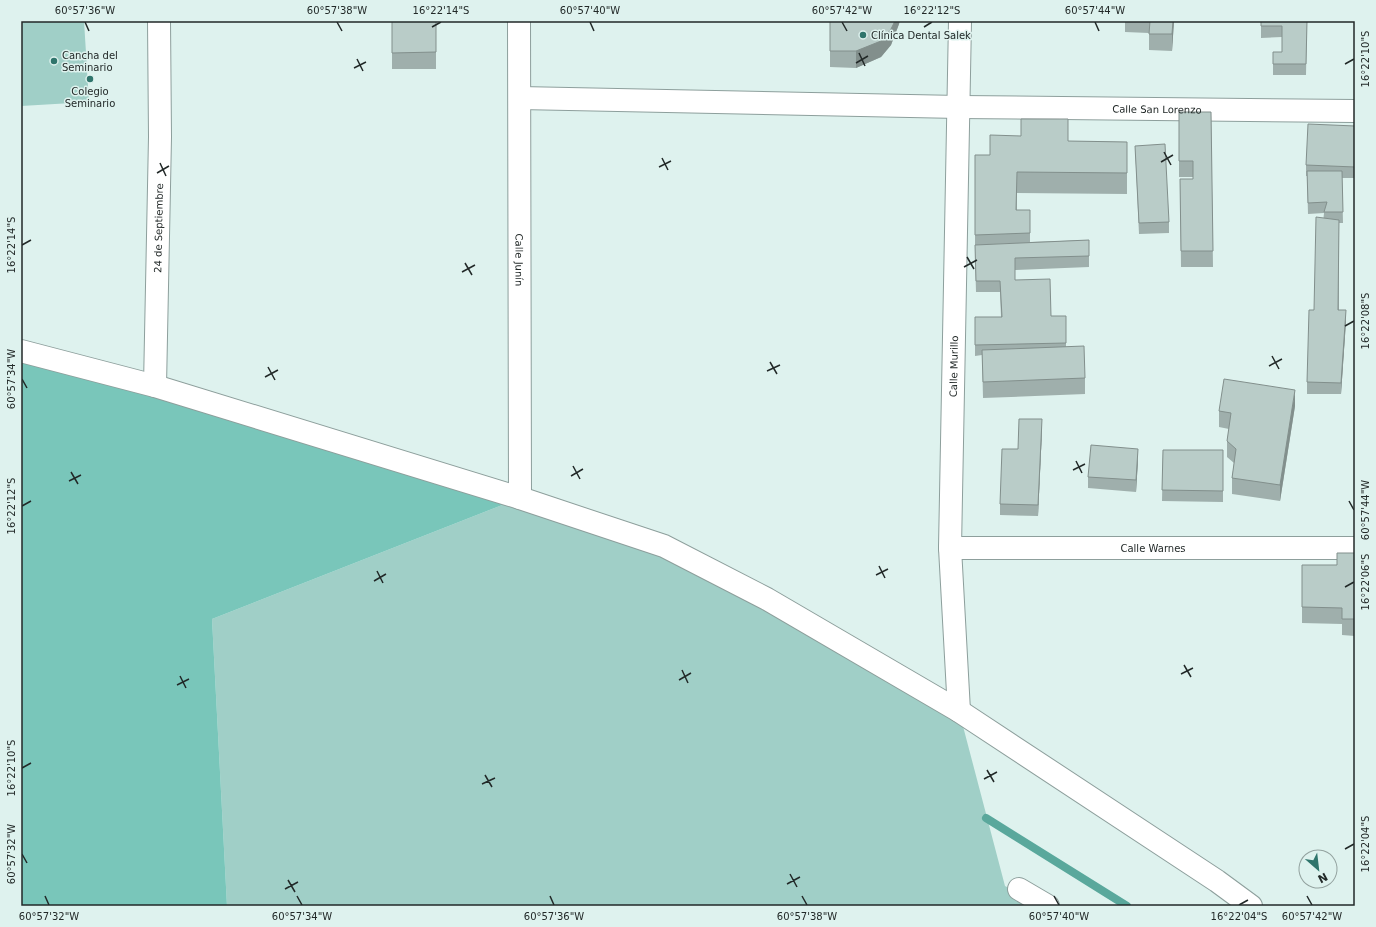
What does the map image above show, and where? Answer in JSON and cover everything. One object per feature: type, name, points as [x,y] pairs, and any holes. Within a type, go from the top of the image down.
[{"type":"street","name":"24 de Septiembre","points":[[155,386],[160,137],[159,21]]},
{"type":"street","name":"Calle Junín","points":[[519,21],[520,498]]},
{"type":"street","name":"Calle Murillo","points":[[960,21],[960,107],[950,548],[960,711]]},
{"type":"street","name":"Calle San Lorenzo","points":[[520,98],[960,107],[1355,111]]},
{"type":"street","points":[[21,351],[155,386],[520,498],[664,546],[767,598],[960,711],[1217,881],[1251,906]]},
{"type":"street","name":"Calle Warnes","points":[[950,548],[1355,548]]},
{"type":"street","points":[[1018,889],[1048,906]]},
{"type":"green space","name":"Cancha del Seminario","points":[[21,21],[84,21],[89,102],[21,106]]},
{"type":"green space","points":[[21,351],[520,498],[212,619],[227,906],[21,906]]},
{"type":"green space","points":[[520,498],[664,546],[959,711],[1005,886],[1043,906],[227,906],[212,619]]},
{"type":"building","points":[[392,21],[436,21],[436,52],[392,53]]},
{"type":"building","points":[[830,21],[895,21],[891,29],[881,41],[856,51],[830,51]]},
{"type":"building","points":[[1150,21],[1173,21],[1172,34],[1149,34]]},
{"type":"building","points":[[1261,21],[1307,21],[1306,64],[1273,64],[1273,52],[1282,52],[1282,26],[1261,26]]},
{"type":"building","points":[[1179,112],[1211,112],[1213,251],[1181,251],[1180,179],[1193,179],[1193,161],[1179,161]]},
{"type":"building","points":[[1021,119],[1068,119],[1068,141],[1127,142],[1127,173],[1017,172],[1016,210],[1030,210],[1030,233],[975,235],[975,155],[990,155],[990,135],[1021,136]]},
{"type":"building","points":[[1308,124],[1355,126],[1355,167],[1306,165]]},
{"type":"building","points":[[1165,144],[1169,222],[1139,223],[1135,146]]},
{"type":"building","points":[[1307,171],[1342,171],[1343,212],[1324,212],[1327,202],[1308,203]]},
{"type":"building","points":[[1316,217],[1339,220],[1338,310],[1346,310],[1341,383],[1307,382],[1309,310],[1314,310]]},
{"type":"building","points":[[1089,240],[1089,256],[1015,258],[1015,280],[1050,279],[1051,316],[1066,316],[1066,343],[975,345],[975,317],[1002,317],[1000,281],[976,281],[975,245]]},
{"type":"building","points":[[1084,346],[1085,378],[983,382],[982,350]]},
{"type":"building","points":[[1224,379],[1295,390],[1280,485],[1232,478],[1236,449],[1227,441],[1231,413],[1219,411]]},
{"type":"building","points":[[1019,419],[1042,419],[1038,505],[1000,504],[1002,449],[1018,449]]},
{"type":"building","points":[[1091,445],[1138,449],[1136,480],[1088,477]]},
{"type":"building","points":[[1163,450],[1223,450],[1223,491],[1162,490]]},
{"type":"building","points":[[1337,553],[1355,553],[1355,619],[1342,619],[1342,608],[1302,607],[1302,565],[1337,565]]},
{"type":"waterway","points":[[986,818],[1127,906]]},
{"type":"place","name":"Clínica Dental Salek","points":[[863,35]]},
{"type":"place","name":"Cancha del Seminario","points":[[54,61]]},
{"type":"place","name":"Colegio Seminario","points":[[90,79]]}]
